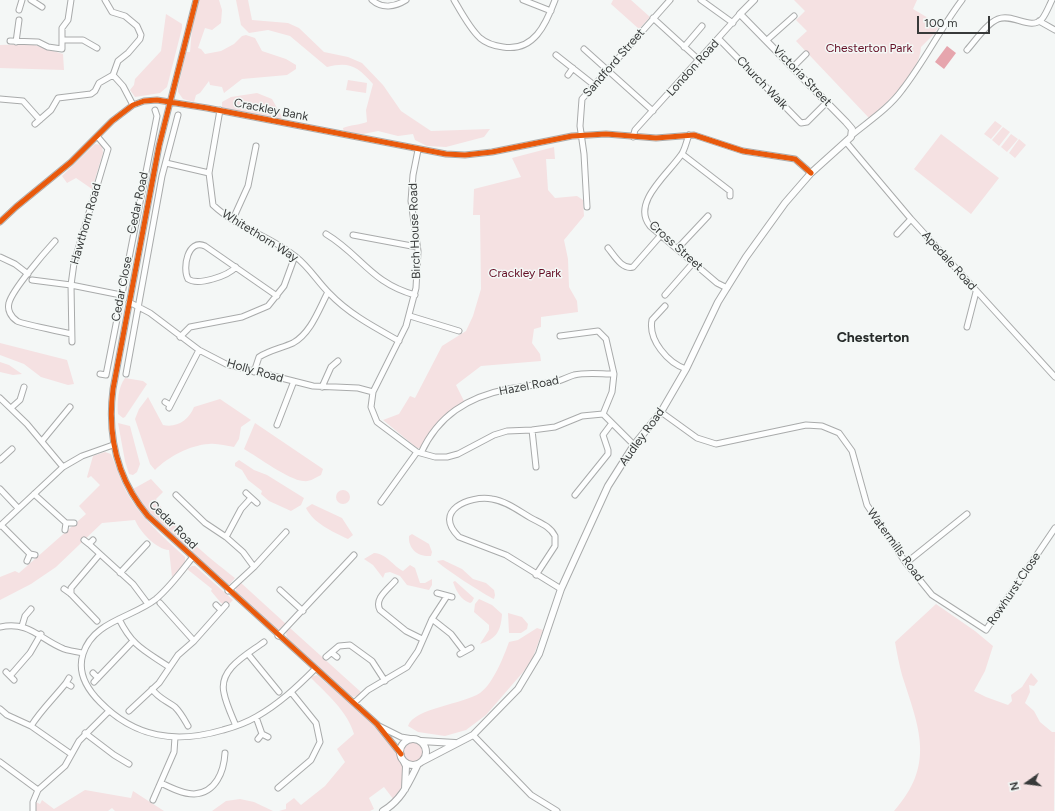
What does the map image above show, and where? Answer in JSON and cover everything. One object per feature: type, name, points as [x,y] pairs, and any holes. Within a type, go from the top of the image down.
[{"type":"main road","name":"London Road","points":[[740,14],[754,0]]},
{"type":"main road","name":"Victoria Street","points":[[740,14],[850,126],[852,135]]},
{"type":"main road","points":[[846,142],[852,135]]},
{"type":"main road","name":"Audley Road","points":[[420,763],[473,735],[518,689],[539,654],[560,589],[608,486],[634,445],[661,412],[686,369],[712,314],[727,288],[774,218],[811,174],[846,142]]},
{"type":"main road","points":[[383,811],[398,799],[404,790],[426,753],[425,745],[421,741],[413,739],[403,744],[401,756],[406,766],[404,790]]},
{"type":"main road","name":"Audley Road","points":[[421,741],[443,744],[459,743]]},
{"type":"main road","points":[[401,756],[409,764],[420,763]]},
{"type":"street","points":[[19,10],[22,0]]},
{"type":"street","points":[[31,0],[42,7]]},
{"type":"street","points":[[62,50],[62,28],[68,20],[71,0]]},
{"type":"street","points":[[35,124],[51,110],[58,98],[91,94],[95,91],[99,84],[113,75],[118,61],[128,53],[140,39],[141,35],[137,26],[125,16],[112,12],[104,0]]},
{"type":"street","name":"Cedar Road","points":[[196,0],[170,102],[129,302],[113,389],[110,419],[113,445],[124,479],[140,507],[157,526],[377,724]]},
{"type":"street","points":[[372,0],[376,4],[387,6],[397,5],[406,0]]},
{"type":"street","points":[[454,0],[480,38],[490,44],[509,48],[530,42],[541,32],[556,0]]},
{"type":"street","points":[[523,0],[551,11]]},
{"type":"street","name":"Sandford Street","points":[[587,207],[580,126],[582,99],[670,0]]},
{"type":"street","points":[[700,0],[733,23]]},
{"type":"street","points":[[852,135],[888,105],[902,90],[943,25],[962,0]]},
{"type":"street","points":[[1039,21],[1052,0]]},
{"type":"street","name":"London Road","points":[[633,137],[635,130],[719,39],[740,14]]},
{"type":"street","points":[[767,40],[794,16]]},
{"type":"street","points":[[967,50],[991,23],[998,19],[1007,17],[1028,23],[1039,21],[1055,30]]},
{"type":"street","points":[[653,18],[699,60]]},
{"type":"street","points":[[16,42],[19,20]]},
{"type":"street","points":[[684,47],[702,26]]},
{"type":"street","name":"Church Walk","points":[[719,39],[801,123],[807,122],[827,102]]},
{"type":"street","points":[[62,40],[83,40],[89,42],[97,48]]},
{"type":"street","points":[[10,42],[38,42],[48,47],[70,50]]},
{"type":"street","points":[[584,49],[653,111]]},
{"type":"street","points":[[793,67],[806,54]]},
{"type":"street","points":[[556,55],[594,85]]},
{"type":"street","points":[[568,75],[573,68]]},
{"type":"street","points":[[113,75],[123,86],[133,105]]},
{"type":"street","points":[[0,98],[23,101],[40,120]]},
{"type":"street","name":"Crackley Bank","points":[[0,222],[16,207],[72,162],[112,121],[133,105],[151,100],[220,110],[418,150],[446,154],[476,154],[581,135],[606,134],[656,138],[689,135],[701,136],[743,151],[795,159],[811,174]]},
{"type":"street","name":"Cedar Close","points":[[100,374],[106,375],[157,116],[155,110]]},
{"type":"street","name":"Whitethorn Way","points":[[220,110],[209,173],[213,205],[233,219],[295,256],[310,269],[328,292],[362,321],[399,341]]},
{"type":"street","name":"Cedar Road","points":[[125,372],[176,117]]},
{"type":"street","name":"Cross Street","points":[[689,135],[682,154],[648,198],[644,207],[644,214],[647,222],[661,235],[717,283],[727,288]]},
{"type":"street","name":"Hawthorn Road","points":[[72,342],[71,285],[77,246],[108,149],[97,136]]},
{"type":"street","name":"Apedale Road","points":[[846,142],[911,219],[1055,377]]},
{"type":"street","points":[[233,219],[248,186],[256,146]]},
{"type":"street","name":"Birch House Road","points":[[418,150],[413,175],[411,201],[417,247],[418,275],[415,295],[410,316],[373,392],[370,407],[378,422],[419,453]]},
{"type":"street","points":[[682,154],[730,191],[730,196]]},
{"type":"street","points":[[166,162],[209,173]]},
{"type":"street","name":"Cedar Road","points":[[137,216],[145,218]]},
{"type":"street","points":[[677,249],[708,216]]},
{"type":"street","points":[[898,234],[911,219]]},
{"type":"street","points":[[326,234],[342,245],[382,281],[402,291],[415,295]]},
{"type":"street","points":[[353,235],[417,247]]},
{"type":"street","points":[[608,248],[624,267],[631,268],[661,235]]},
{"type":"street","points":[[54,241],[28,274],[9,302],[9,309],[11,316],[18,322],[71,334]]},
{"type":"street","points":[[236,267],[225,276],[196,282],[188,279],[185,275],[190,250],[194,245],[200,244],[236,267],[277,296]]},
{"type":"street","points":[[180,337],[190,327],[242,317],[268,306],[284,286],[295,256]]},
{"type":"street","points":[[0,257],[15,264],[28,274]]},
{"type":"street","points":[[665,295],[693,263]]},
{"type":"street","points":[[35,280],[71,285],[121,295]]},
{"type":"street","points":[[254,372],[259,357],[294,342],[302,335],[312,322],[328,292]]},
{"type":"street","points":[[966,327],[976,292]]},
{"type":"street","name":"Holly Road","points":[[129,302],[139,306],[199,350],[226,364],[254,372],[322,387],[358,388],[373,392]]},
{"type":"street","points":[[665,306],[652,320],[653,336],[674,363],[686,369]]},
{"type":"street","points":[[410,316],[459,330]]},
{"type":"street","points":[[560,336],[598,331],[606,339],[614,374],[612,392],[603,414]]},
{"type":"street","points":[[165,402],[170,406],[199,350]]},
{"type":"street","points":[[322,387],[331,367],[338,361]]},
{"type":"street","name":"Hazel Road","points":[[381,502],[443,419],[464,405],[483,396],[507,389],[555,382],[575,375],[614,374]]},
{"type":"street","points":[[277,425],[294,381]]},
{"type":"street","points":[[11,408],[20,400],[24,387]]},
{"type":"street","points":[[0,398],[42,441],[63,467]]},
{"type":"street","points":[[42,441],[70,407]]},
{"type":"street","name":"Watermills Road","points":[[661,412],[698,438],[716,444],[806,424],[822,426],[839,433],[852,451],[861,488],[867,505],[906,563],[932,595],[986,630]]},
{"type":"street","points":[[419,453],[435,457],[458,454],[494,435],[507,431],[555,427],[586,415],[603,414],[634,445]]},
{"type":"street","points":[[575,496],[606,457],[608,450],[603,435],[612,423]]},
{"type":"street","points":[[532,430],[536,467]]},
{"type":"street","points":[[27,561],[33,555],[1,525],[63,467],[82,456],[113,445]]},
{"type":"street","points":[[0,460],[5,451],[12,449]]},
{"type":"street","points":[[0,489],[18,508]]},
{"type":"street","points":[[246,493],[257,503]]},
{"type":"street","points":[[34,494],[66,523],[74,523]]},
{"type":"street","points":[[176,495],[205,523],[226,537],[242,552],[254,567]]},
{"type":"street","points":[[226,537],[241,509],[251,498]]},
{"type":"street","points":[[536,575],[555,546],[555,536],[547,526],[495,499],[472,500],[459,504],[454,508],[450,519],[454,532],[459,537],[506,555],[536,575],[560,589]]},
{"type":"street","points":[[906,563],[967,514]]},
{"type":"street","points":[[65,530],[66,523]]},
{"type":"street","name":"Rowhurst Close","points":[[986,630],[1055,528]]},
{"type":"street","points":[[228,591],[254,567],[286,532]]},
{"type":"street","points":[[84,540],[133,584],[148,604]]},
{"type":"street","points":[[89,544],[93,540]]},
{"type":"street","points":[[120,573],[147,544]]},
{"type":"street","points":[[71,594],[71,588],[99,555]]},
{"type":"street","points":[[278,636],[354,556]]},
{"type":"street","points":[[192,558],[167,588],[148,604],[95,632],[88,641],[83,653],[82,673],[86,685],[109,711],[141,731],[164,737],[207,734],[236,726],[256,717],[291,692],[315,669]]},
{"type":"street","points":[[394,581],[379,599],[378,607],[406,631],[422,639]]},
{"type":"street","points":[[64,589],[97,620]]},
{"type":"street","points":[[280,590],[303,611]]},
{"type":"street","points":[[354,703],[368,690],[407,667],[418,651],[422,639],[432,620],[449,596],[437,593]]},
{"type":"street","points":[[160,603],[194,641]]},
{"type":"street","points":[[216,605],[221,610]]},
{"type":"street","points":[[129,711],[159,683],[178,655],[194,641],[226,605]]},
{"type":"street","points":[[22,626],[25,616],[31,609]]},
{"type":"street","points":[[119,618],[132,642],[140,649],[169,667]]},
{"type":"street","points":[[432,620],[451,634],[462,653],[471,648]]},
{"type":"street","points":[[0,627],[22,626],[41,634],[64,648],[83,653]]},
{"type":"street","points":[[10,676],[30,653],[41,634]]},
{"type":"street","points":[[93,673],[96,680],[132,642]]},
{"type":"street","points":[[236,726],[224,692],[226,674],[233,666],[264,642]]},
{"type":"street","points":[[326,657],[339,646],[350,645],[372,661],[385,681]]},
{"type":"street","points":[[332,653],[337,657]]},
{"type":"street","points":[[248,654],[279,692]]},
{"type":"street","points":[[32,726],[45,705],[69,682]]},
{"type":"street","points":[[152,689],[157,696],[174,706],[188,726]]},
{"type":"street","points":[[282,788],[311,760],[320,742],[316,723],[291,692]]},
{"type":"street","points":[[0,709],[7,715],[32,726],[71,754]]},
{"type":"street","points":[[33,811],[38,790],[65,766],[85,733],[109,711]]},
{"type":"street","points":[[256,717],[263,736]]},
{"type":"street","points":[[377,724],[402,737],[413,739]]},
{"type":"street","points":[[377,724],[401,756]]},
{"type":"street","points":[[85,733],[114,755],[129,764]]},
{"type":"street","points":[[473,735],[531,795],[557,811]]},
{"type":"street","points":[[153,800],[174,752],[175,737]]},
{"type":"street","points":[[161,783],[182,792],[194,794],[203,791],[212,786],[218,779],[224,766],[225,753]]},
{"type":"street","points":[[0,762],[38,790]]},
{"type":"green space","points":[[199,0],[219,0],[222,10],[221,23],[212,30],[205,28],[198,48],[205,54],[221,51],[234,44],[242,36],[246,35],[255,38],[262,51],[286,59],[296,65],[296,69],[287,75],[242,79],[224,93],[222,87],[210,85],[209,81],[200,93],[196,95],[194,102],[183,99],[178,92],[178,88],[186,52],[190,52],[192,28]]},
{"type":"green space","points":[[236,0],[248,0],[252,20],[288,23],[299,28],[324,52],[348,57],[362,63],[383,85],[401,111],[431,131],[490,129],[484,137],[446,147],[427,146],[415,140],[413,134],[398,136],[378,131],[363,134],[344,132],[343,128],[367,122],[366,110],[373,84],[363,73],[348,65],[335,65],[327,67],[290,36],[268,30],[249,33],[241,25]]},
{"type":"green space","points":[[613,0],[631,0],[650,17],[639,29],[611,4]]},
{"type":"green space","name":"Chesterton Park","points":[[794,0],[917,0],[913,9],[940,25],[934,34],[921,47],[915,67],[909,77],[893,96],[869,118],[796,41],[807,31],[796,20],[805,11]]},
{"type":"green space","points":[[166,14],[182,24],[167,87],[160,93],[135,97],[130,90],[134,85],[135,79],[161,51]]},
{"type":"green space","points":[[31,44],[63,54],[64,70],[0,68],[0,45]]},
{"type":"green space","points":[[348,80],[367,83],[366,93],[346,90]]},
{"type":"green space","points":[[257,93],[272,99],[282,117],[280,120],[222,108],[222,102],[231,97]]},
{"type":"green space","points":[[995,121],[1002,126],[991,139],[984,134]]},
{"type":"green space","points":[[1003,127],[1010,132],[999,146],[992,140]]},
{"type":"green space","points":[[941,134],[999,178],[971,214],[914,169]]},
{"type":"green space","points":[[1011,134],[1018,139],[1007,152],[1001,147]]},
{"type":"green space","points":[[1019,139],[1026,145],[1015,158],[1009,153]]},
{"type":"green space","points":[[95,144],[102,145],[103,153],[92,189],[76,178],[67,183],[62,176]]},
{"type":"green space","name":"Crackley Park","points":[[554,147],[555,159],[546,159],[548,190],[555,198],[577,196],[583,200],[584,216],[564,240],[568,259],[569,287],[577,301],[578,312],[541,317],[541,327],[534,329],[532,343],[540,354],[541,361],[481,366],[456,385],[465,403],[453,410],[421,448],[417,448],[383,420],[399,414],[410,396],[415,398],[442,346],[466,331],[473,316],[481,289],[480,215],[473,215],[474,189],[521,177],[512,158]]},
{"type":"green space","points":[[0,343],[67,360],[74,384],[68,385],[41,377],[24,364],[0,355]]},
{"type":"green space","points":[[0,362],[9,365],[22,374],[13,375],[0,372]]},
{"type":"green space","points":[[125,378],[143,381],[147,384],[123,418],[118,414],[118,400],[119,390]]},
{"type":"green space","points":[[148,397],[163,425],[168,426],[178,424],[189,416],[194,407],[220,399],[251,420],[241,427],[239,439],[234,447],[212,444],[187,449],[173,456],[155,470],[150,464],[135,419],[139,409]]},
{"type":"green space","points":[[118,423],[130,426],[140,464],[137,472],[133,475],[129,474],[125,461]]},
{"type":"green space","points":[[255,423],[323,469],[321,475],[308,481],[297,480],[282,473],[244,449]]},
{"type":"green space","points":[[105,452],[111,454],[126,491],[138,509],[152,526],[185,557],[185,563],[172,577],[169,550],[159,547],[149,539],[137,525],[135,520],[102,523],[56,567],[31,584],[0,600],[0,577],[15,571],[19,573],[86,514],[79,506],[100,485],[91,476],[88,478],[87,477],[93,456]]},
{"type":"green space","points":[[239,460],[304,498],[301,505],[291,511],[269,501],[261,494],[262,491],[248,480],[242,470],[235,466],[235,463]]},
{"type":"green space","points":[[151,479],[163,492],[156,499],[172,522],[192,542],[235,578],[230,584],[226,584],[188,552],[163,528],[142,503],[133,489]]},
{"type":"green space","points":[[343,490],[348,492],[350,497],[348,502],[343,504],[338,502],[336,497],[338,492]]},
{"type":"green space","points":[[312,504],[342,518],[353,535],[348,539],[318,523],[306,508]]},
{"type":"green space","points":[[412,534],[429,544],[432,552],[431,556],[418,554],[412,548],[409,541],[409,536]]},
{"type":"green space","points":[[374,553],[383,556],[403,571],[410,565],[415,568],[420,583],[425,583],[432,579],[432,585],[429,590],[407,585],[400,576],[390,572],[385,573],[383,578],[373,565],[364,559]]},
{"type":"green space","points":[[443,560],[462,569],[473,579],[486,583],[494,590],[494,599],[455,575],[437,561]]},
{"type":"green space","points":[[195,566],[233,600],[227,606],[221,603],[211,591],[212,589],[187,569]]},
{"type":"green space","points":[[455,581],[474,598],[472,602],[467,602],[459,595],[453,582]]},
{"type":"green space","points":[[240,582],[286,624],[278,630],[236,594],[236,585]]},
{"type":"green space","points":[[479,599],[492,605],[502,614],[501,625],[497,633],[494,637],[480,644],[489,630],[489,625],[474,612],[475,604]]},
{"type":"green space","points":[[936,604],[975,631],[993,646],[985,671],[974,691],[1008,705],[1012,701],[1011,695],[1022,687],[1031,673],[1038,681],[1034,686],[1029,685],[1030,692],[1025,703],[1034,711],[1040,722],[1052,732],[1055,732],[1054,811],[894,811],[907,794],[915,777],[919,761],[920,745],[914,712],[902,675],[895,642]]},
{"type":"green space","points":[[508,613],[522,617],[528,624],[527,629],[521,633],[509,633]]},
{"type":"green space","points":[[290,628],[362,693],[354,697],[350,696],[287,640],[286,631]]},
{"type":"green space","points":[[537,628],[543,630],[533,657],[524,671],[486,715],[466,730],[445,736],[418,732],[408,726],[412,720],[420,715],[473,697],[480,693],[494,677],[509,642],[518,640]]},
{"type":"green space","points":[[317,675],[355,707],[383,735],[394,749],[401,762],[404,775],[401,788],[394,800],[384,787],[369,798],[374,809],[370,811],[279,811],[286,809],[286,804],[294,798],[301,805],[325,786],[345,762],[337,749],[354,734],[342,711],[310,677]]},
{"type":"green space","points":[[413,742],[420,745],[423,752],[420,759],[413,762],[406,759],[403,752],[406,745]]},
{"type":"green space","points":[[85,790],[131,798],[133,791],[164,811],[115,811],[112,808],[108,811],[33,811],[34,801],[40,804],[42,800],[54,809]]},
{"type":"green space","points":[[240,799],[254,802],[273,811],[212,811],[226,801]]},
{"type":"shaded area","points":[[947,46],[956,53],[944,69],[935,62]]},
{"type":"cycle path","points":[[196,0],[159,146],[113,389],[113,440],[117,456],[129,487],[137,502],[148,516],[377,724],[401,754]]},
{"type":"cycle path","points":[[0,222],[71,162],[112,121],[133,105],[144,101],[157,100],[207,108],[446,154],[465,155],[492,152],[572,136],[606,134],[656,138],[694,135],[743,151],[795,159],[811,173]]},
{"type":"district","name":"Chesterton","points":[[873,338]]}]
